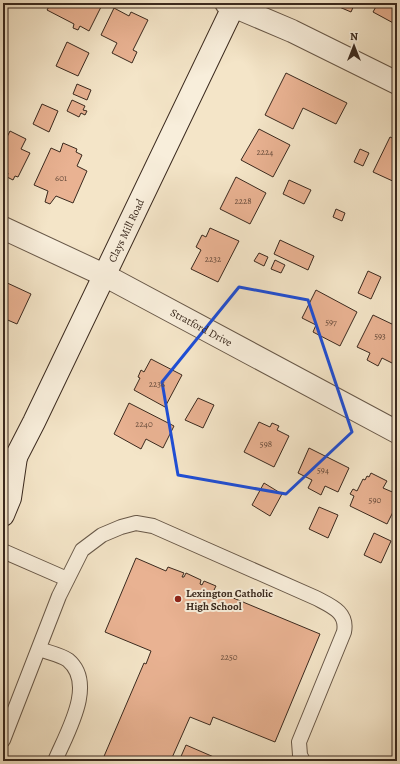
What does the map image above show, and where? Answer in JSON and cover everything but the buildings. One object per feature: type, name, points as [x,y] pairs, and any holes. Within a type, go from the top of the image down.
[{"type":"street","points":[[232,4],[292,31],[397,83]]},
{"type":"street","name":"Clays Mill Road","points":[[3,515],[10,498],[10,464],[104,275],[232,4]]},
{"type":"street","name":"Stratford Drive","points":[[3,228],[104,275],[397,432]]},
{"type":"lane","points":[[3,740],[66,579],[82,550],[102,535],[136,523],[153,526],[335,608],[345,620],[344,632],[299,742],[300,755],[303,761]]},
{"type":"lane","points":[[3,551],[66,579]]},
{"type":"lane","points":[[39,649],[67,660],[76,670],[81,684],[80,701],[56,761]]},
{"type":"highlighted area","points":[[239,287],[308,300],[352,432],[286,494],[178,475],[162,382]]},
{"type":"place","name":"Lexington Catholic High School","points":[[178,599]]}]
